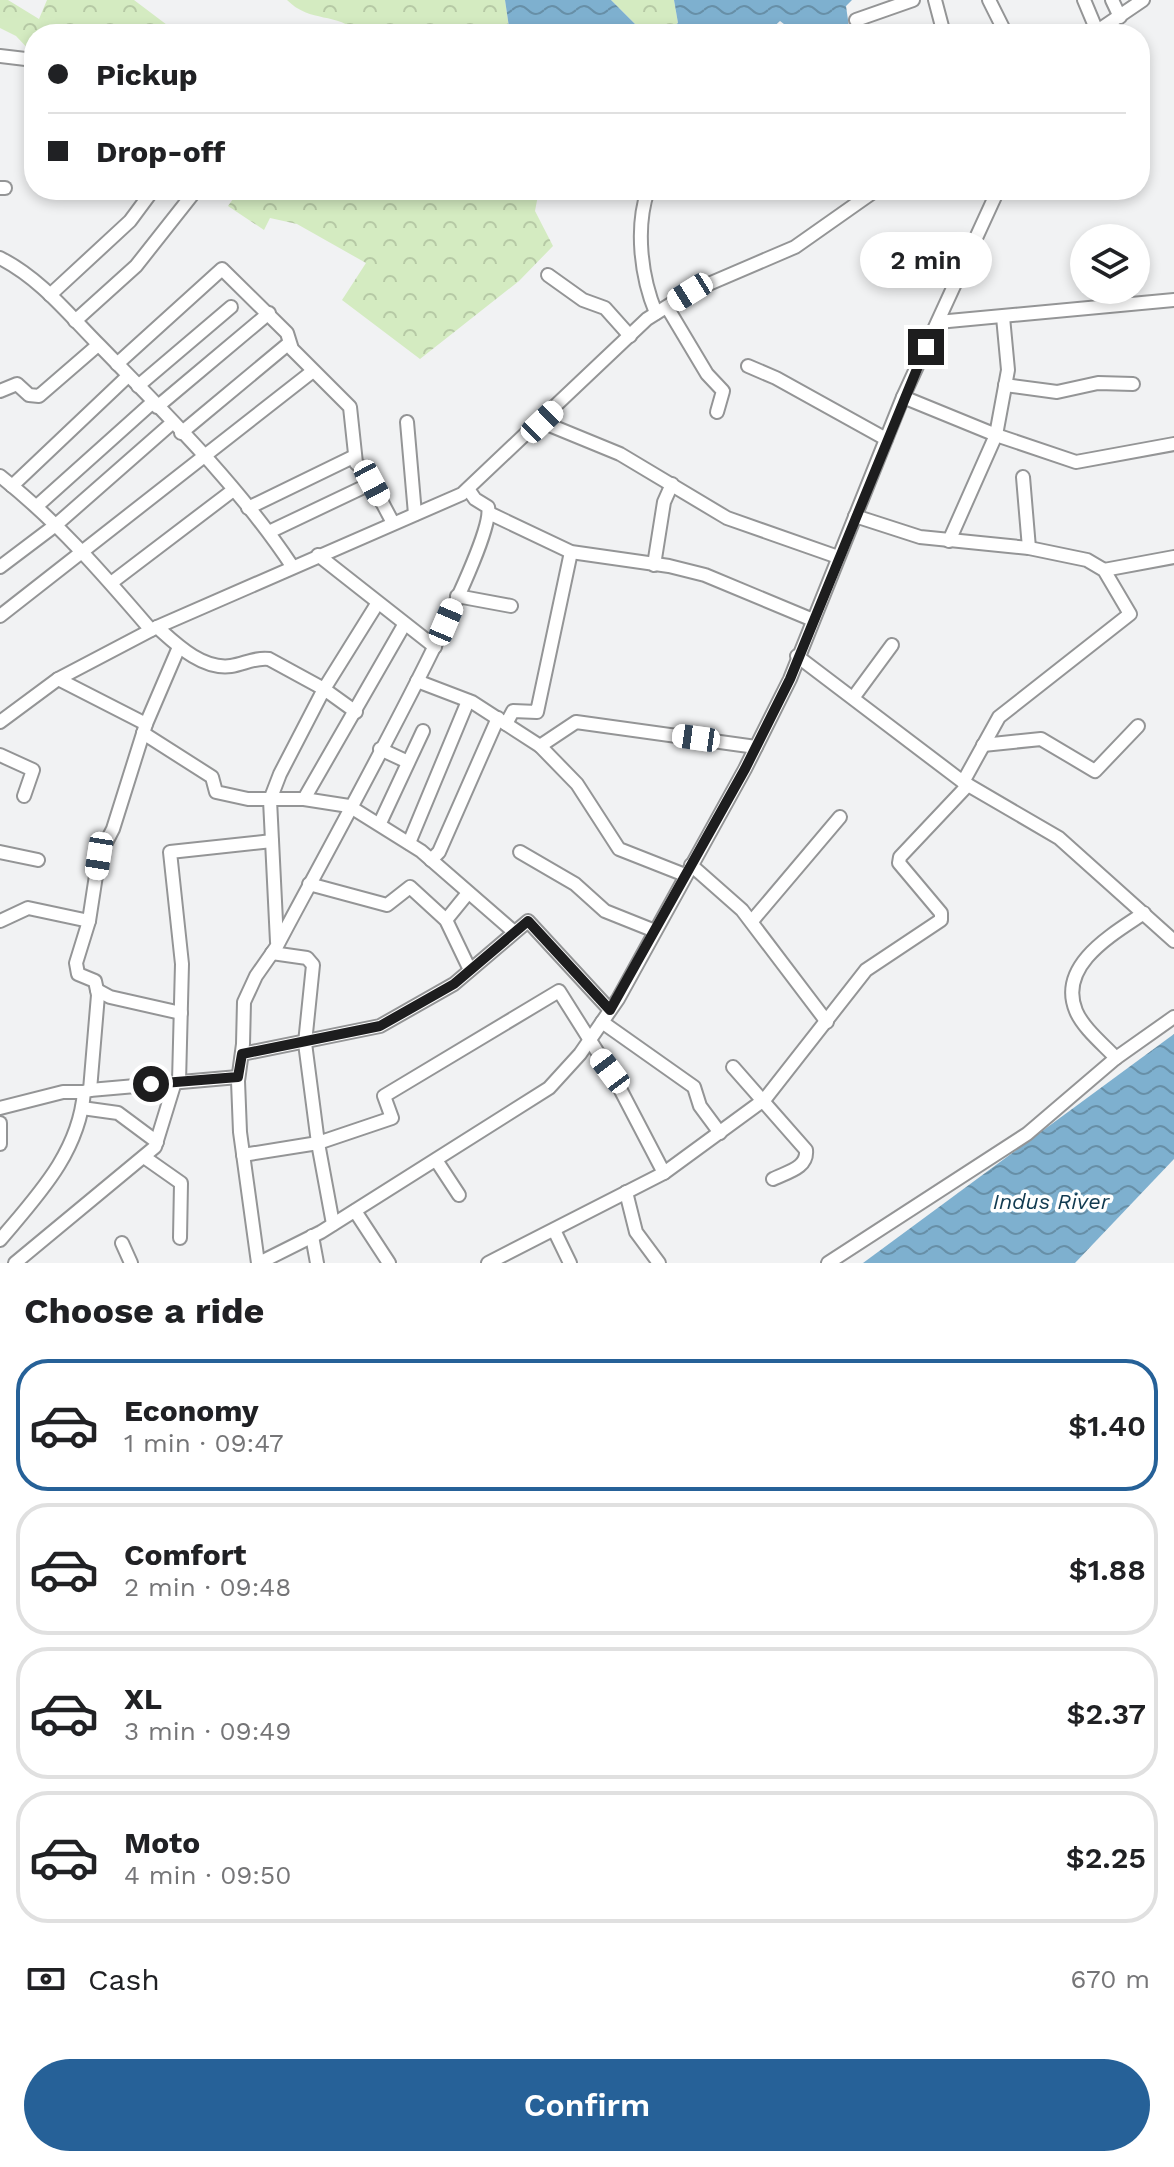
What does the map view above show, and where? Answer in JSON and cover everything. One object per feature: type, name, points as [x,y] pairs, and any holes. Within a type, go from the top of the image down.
[{"type":"street","points":[[856,20],[913,0]]},
{"type":"street","points":[[935,0],[941,24]]},
{"type":"street","points":[[989,0],[1001,24]]},
{"type":"street","points":[[1084,0],[1092,24]]},
{"type":"street","points":[[1112,0],[1120,17]]},
{"type":"street","points":[[1109,24],[1143,0]]},
{"type":"street","points":[[0,56],[24,59]]},
{"type":"street","points":[[50,295],[130,221],[146,200]]},
{"type":"street","points":[[75,321],[136,266],[188,200]]},
{"type":"street","points":[[645,200],[640,221],[641,251],[661,310],[723,391],[717,412]]},
{"type":"street","points":[[0,722],[58,679],[154,628],[468,489],[661,310],[690,292],[795,247],[862,200]]},
{"type":"street","points":[[468,489],[488,507],[486,529],[435,647],[244,1002],[238,1077],[243,1155],[259,1263],[355,1211],[549,1088],[602,1022],[756,747],[813,620],[903,397],[993,200]]},
{"type":"street","points":[[0,258],[29,273],[138,386],[269,532],[292,566]]},
{"type":"street","points":[[117,364],[222,269],[269,313],[287,333],[288,344],[350,407],[355,456],[393,523]]},
{"type":"street","points":[[548,275],[583,300],[605,308],[630,336]]},
{"type":"street","points":[[938,322],[1174,300]]},
{"type":"street","points":[[138,386],[231,307]]},
{"type":"street","points":[[37,506],[155,404],[269,313]]},
{"type":"street","points":[[949,541],[996,435],[1008,370],[1003,317]]},
{"type":"street","points":[[0,567],[288,344]]},
{"type":"street","points":[[0,391],[17,384],[29,395],[39,396],[98,345]]},
{"type":"street","points":[[748,366],[776,378],[886,439]]},
{"type":"street","points":[[0,616],[313,371]]},
{"type":"street","points":[[12,486],[128,376]]},
{"type":"street","points":[[1005,385],[1057,392],[1098,383],[1133,384]]},
{"type":"street","points":[[903,397],[996,435],[1076,462],[1174,444]]},
{"type":"street","points":[[407,422],[415,514]]},
{"type":"street","points":[[542,422],[620,454],[727,518],[838,557]]},
{"type":"street","points":[[248,508],[355,456]]},
{"type":"street","points":[[0,476],[57,524],[154,628],[179,647],[208,664],[226,667],[261,658],[269,659],[324,689],[356,712]]},
{"type":"street","points":[[1023,477],[1029,548]]},
{"type":"street","points":[[269,532],[372,483]]},
{"type":"street","points":[[654,565],[664,502],[672,484]]},
{"type":"street","points":[[111,583],[232,491]]},
{"type":"street","points":[[489,513],[571,552],[705,575],[813,620]]},
{"type":"street","points":[[488,1263],[664,1173],[765,1099],[866,970],[941,920],[941,913],[899,863],[900,857],[965,784],[999,717],[1130,614],[1104,570],[1087,560],[1029,548],[920,537],[855,516]]},
{"type":"street","points":[[431,860],[439,852],[502,721],[513,711],[537,712],[571,552]]},
{"type":"street","points":[[318,555],[435,647]]},
{"type":"street","points":[[1104,570],[1174,557]]},
{"type":"street","points":[[457,596],[511,606]]},
{"type":"street","points":[[275,949],[270,800],[324,689],[377,604]]},
{"type":"street","points":[[304,799],[404,625]]},
{"type":"street","points":[[853,698],[892,645]]},
{"type":"street","points":[[0,1240],[63,1160],[76,1133],[87,1091],[97,990],[95,981],[76,969],[89,921],[99,856],[113,829],[144,729],[179,647]]},
{"type":"street","points":[[797,656],[965,784],[1059,838],[1174,941]]},
{"type":"street","points":[[58,679],[144,729],[212,777],[216,792],[349,806],[380,823],[431,860],[513,931]]},
{"type":"street","points":[[417,681],[468,701],[540,746],[577,784],[619,849],[688,870],[752,921],[827,1022]]},
{"type":"street","points":[[409,843],[468,701]]},
{"type":"street","points":[[540,746],[576,722],[756,747]]},
{"type":"street","points":[[983,745],[1041,739],[1095,771],[1138,726]]},
{"type":"street","points":[[380,823],[423,731]]},
{"type":"street","points":[[380,749],[408,762]]},
{"type":"street","points":[[0,755],[33,770],[24,796]]},
{"type":"street","points":[[752,921],[840,817]]},
{"type":"street","points":[[15,1263],[144,1157],[157,1142],[177,1082],[181,1013],[181,942],[170,852],[272,841]]},
{"type":"street","points":[[0,852],[38,860]]},
{"type":"street","points":[[520,852],[575,884],[605,911],[655,931]]},
{"type":"street","points":[[309,884],[387,905],[410,887],[446,920],[470,970]]},
{"type":"street","points":[[446,920],[468,893]]},
{"type":"street","points":[[0,921],[28,908],[89,921]]},
{"type":"street","points":[[1116,1058],[1077,1014],[1072,998],[1077,973],[1095,947],[1144,913]]},
{"type":"street","points":[[242,1054],[380,1026],[414,1009],[470,970],[528,921],[610,1010]]},
{"type":"street","points":[[275,949],[307,958],[313,965],[305,1043],[318,1143],[333,1224]]},
{"type":"street","points":[[97,990],[110,997],[181,1013]]},
{"type":"street","points":[[243,1155],[318,1143],[392,1118],[384,1096],[559,991],[617,1083],[664,1173]]},
{"type":"street","points":[[828,1263],[1027,1134],[1116,1058],[1174,1017]]},
{"type":"street","points":[[602,1022],[694,1087],[700,1106],[720,1133]]},
{"type":"street","points":[[733,1067],[765,1099],[806,1150],[807,1158],[802,1165],[773,1179]]},
{"type":"street","points":[[0,1108],[63,1092],[238,1077]]},
{"type":"street","points":[[82,1108],[118,1113],[157,1142]]},
{"type":"street","points":[[0,1123],[0,1144]]},
{"type":"street","points":[[144,1157],[181,1183],[180,1238]]},
{"type":"street","points":[[436,1160],[459,1195]]},
{"type":"street","points":[[626,1192],[636,1232],[659,1263]]},
{"type":"street","points":[[355,1211],[389,1263]]},
{"type":"street","points":[[554,1230],[570,1263]]},
{"type":"street","points":[[312,1236],[317,1263]]},
{"type":"street","points":[[122,1243],[131,1263]]},
{"type":"green space","points":[[0,0],[8,0],[39,19],[47,0],[134,0],[166,24],[24,24],[24,44],[16,36],[0,28]]},
{"type":"green space","points":[[287,0],[505,0],[509,24],[346,24],[296,7]]},
{"type":"green space","points":[[611,0],[674,0],[678,23],[635,24]]},
{"type":"green space","points":[[232,200],[537,200],[535,211],[553,246],[519,281],[420,359],[342,300],[366,263],[297,224],[270,218],[264,230],[228,206]]},
{"type":"water","points":[[505,0],[611,0],[635,24],[509,24]]},
{"type":"water","points":[[674,0],[852,0],[846,6],[849,24],[784,24],[780,21],[777,24],[678,23]]},
{"type":"water","name":"Indus River","points":[[1174,1034],[1174,1159],[1075,1263],[863,1263]]},
{"type":"route","points":[[151,1084],[238,1077],[242,1054],[380,1026],[454,984],[528,921],[610,1010],[745,769],[790,679],[926,347]]}]
